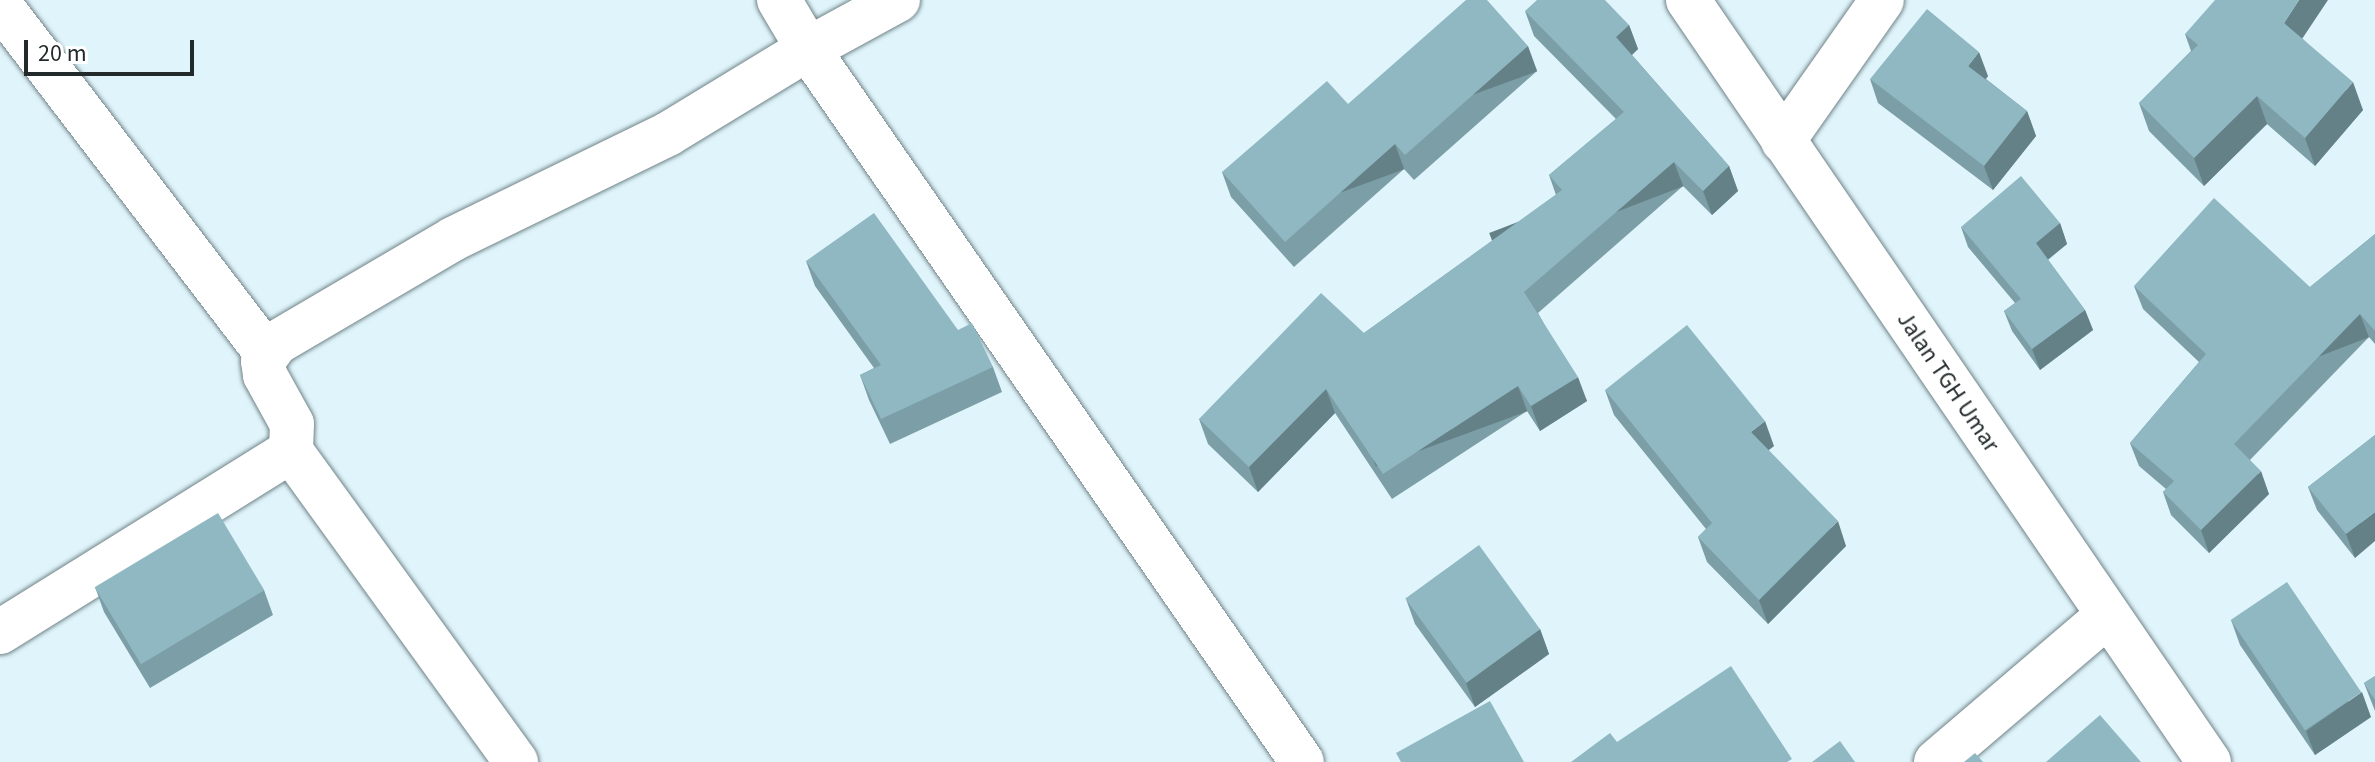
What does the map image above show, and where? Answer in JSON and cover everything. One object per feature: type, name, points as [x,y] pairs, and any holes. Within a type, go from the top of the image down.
[{"type":"street","points":[[779,0],[808,49],[1302,762]]},
{"type":"street","points":[[266,353],[453,239],[668,134],[808,49],[898,0]]},
{"type":"street","name":"Jalan TGH Umar","points":[[1688,0],[2209,762]]},
{"type":"street","points":[[1783,141],[1882,0]]},
{"type":"street","points":[[0,5],[266,353],[265,375],[292,424],[291,451],[516,762]]},
{"type":"street","points":[[0,632],[291,451]]},
{"type":"street","points":[[1936,762],[2108,615]]},
{"type":"building","points":[[1466,0],[1487,0],[1528,46],[1405,155],[1395,144],[1285,242],[1222,172],[1327,81],[1348,104]]},
{"type":"building","points":[[1537,0],[1605,0],[1629,25],[1616,37],[1729,166],[1703,191],[1674,162],[1524,292],[1578,377],[1531,406],[1518,386],[1383,474],[1326,389],[1249,467],[1199,419],[1321,293],[1364,333],[1562,190],[1549,175],[1624,112],[1525,11]]},
{"type":"building","points":[[2215,0],[2299,0],[2284,23],[2353,82],[2305,138],[2257,96],[2194,158],[2139,103],[2198,45],[2185,34]]},
{"type":"building","points":[[1927,9],[1979,52],[1968,66],[2027,111],[1984,166],[1870,79]]},
{"type":"building","points":[[2021,176],[2060,223],[2036,243],[2085,310],[2032,349],[2004,311],[2021,299],[1961,227]]},
{"type":"building","points":[[2214,198],[2310,287],[2375,234],[2375,331],[2360,314],[2234,444],[2261,471],[2201,530],[2163,492],[2174,481],[2130,443],[2206,354],[2134,286]]},
{"type":"building","points":[[874,213],[958,330],[972,323],[993,367],[881,419],[860,375],[881,365],[806,261]]},
{"type":"building","points":[[1687,325],[1765,421],[1751,432],[1838,521],[1759,600],[1698,537],[1712,523],[1605,390]]},
{"type":"building","points":[[2375,435],[2375,512],[2346,534],[2308,487]]},
{"type":"building","points":[[218,513],[264,590],[141,664],[95,587]]},
{"type":"building","points":[[1479,545],[1540,629],[1467,683],[1405,598]]},
{"type":"building","points":[[2287,582],[2361,692],[2305,730],[2231,620]]},
{"type":"building","points":[[1731,666],[1792,759],[1787,762],[1571,762],[1610,733],[1617,742]]},
{"type":"building","points":[[2375,676],[2375,700],[2364,683]]},
{"type":"building","points":[[1490,701],[1524,762],[1401,762],[1396,753]]},
{"type":"building","points":[[2100,715],[2141,762],[2046,762]]},
{"type":"building","points":[[1840,741],[1855,762],[1812,762]]},
{"type":"building","points":[[1975,753],[1983,762],[1964,762]]}]
